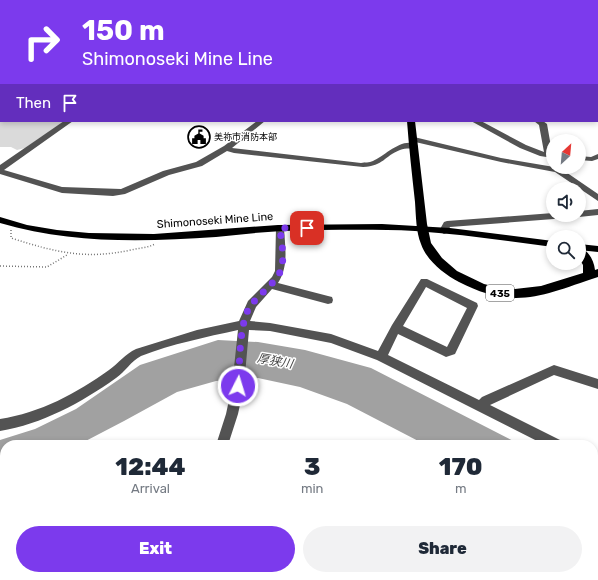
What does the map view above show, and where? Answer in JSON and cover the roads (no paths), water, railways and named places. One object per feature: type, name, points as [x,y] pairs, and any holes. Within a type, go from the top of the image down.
[{"type":"highway","name":"435","points":[[413,134],[423,229],[426,244],[432,253],[449,271],[462,280],[491,291],[528,294],[593,274]]},
{"type":"highway","points":[[586,259],[593,274]]},
{"type":"main road","name":"Shimonoseki Mine Line","points":[[0,220],[14,225],[53,233],[74,235],[160,236],[280,228],[415,228],[546,243]]},
{"type":"main road","points":[[586,248],[598,249]]},
{"type":"street","points":[[0,170],[68,122]]},
{"type":"street","points":[[0,170],[50,187],[84,192],[122,192],[180,168],[199,164],[227,148],[260,122]]},
{"type":"street","points":[[477,122],[495,130],[534,152],[546,155]]},
{"type":"street","points":[[540,122],[543,124],[546,136]]},
{"type":"street","points":[[227,148],[234,151],[358,165],[378,162],[413,134],[501,160],[557,170],[598,198]]},
{"type":"street","points":[[586,158],[598,156]]},
{"type":"street","points":[[586,213],[598,212]]},
{"type":"street","points":[[444,231],[447,224],[546,217]]},
{"type":"street","points":[[224,440],[232,414],[238,386],[243,328],[252,304],[275,280],[281,266],[280,228]]},
{"type":"street","points":[[381,357],[396,328],[424,282],[473,306],[451,351],[446,352],[396,328]]},
{"type":"street","points":[[270,284],[328,300]]},
{"type":"street","points":[[0,425],[11,424],[44,413],[114,373],[138,352],[196,334],[243,328],[270,327],[331,339],[381,357],[548,440]]},
{"type":"street","points":[[482,406],[486,401],[554,370],[598,384]]},
{"type":"water","name":"厚狭川","points":[[218,340],[258,342],[305,350],[371,368],[511,440],[416,440],[347,404],[300,387],[258,378],[216,381],[177,392],[88,440],[0,440],[35,429],[76,409],[140,365]]},
{"type":"place","name":"美祢市消防本部","points":[[199,137]]}]
